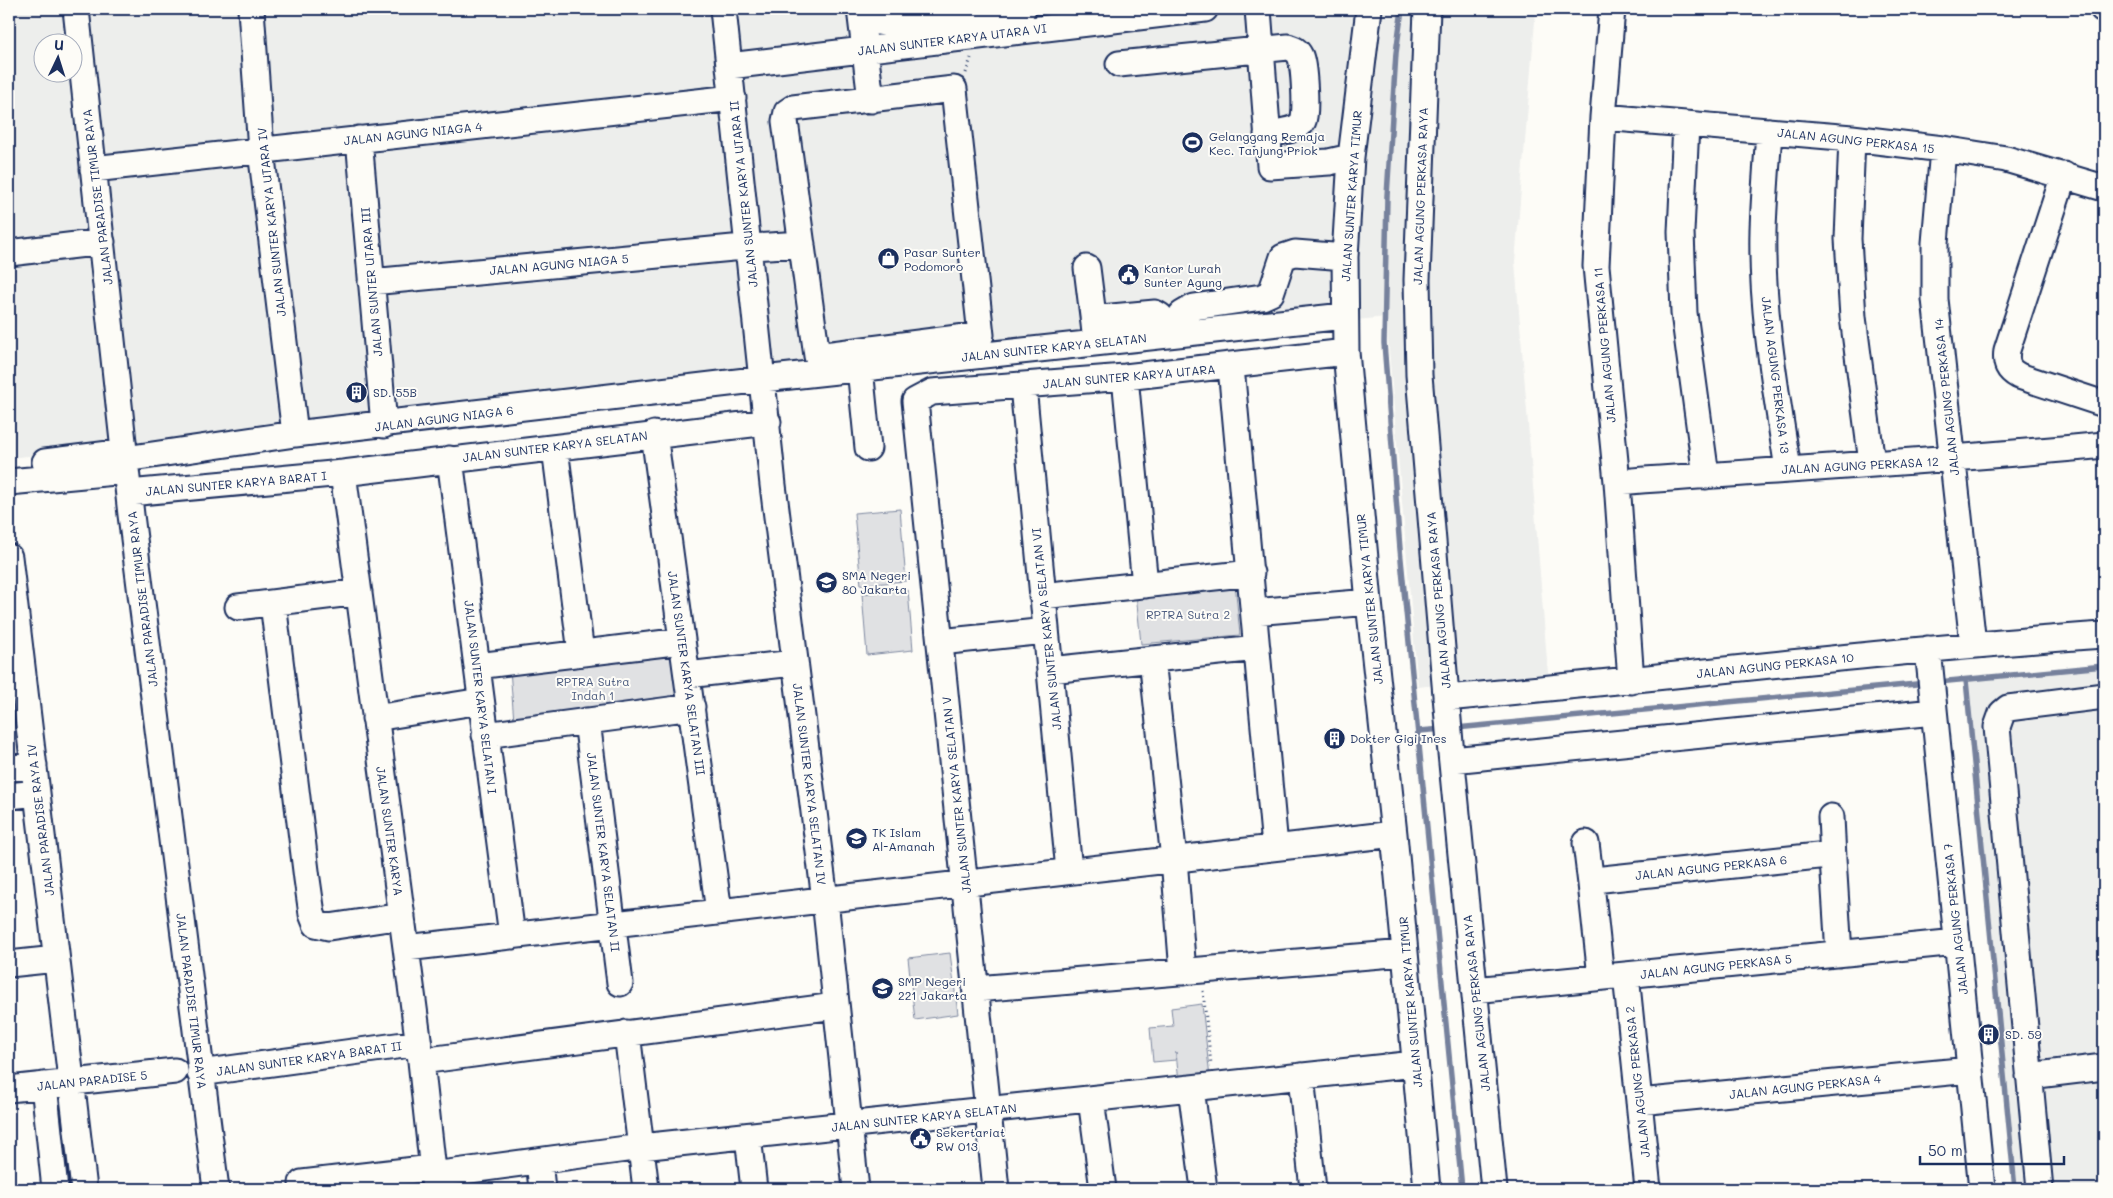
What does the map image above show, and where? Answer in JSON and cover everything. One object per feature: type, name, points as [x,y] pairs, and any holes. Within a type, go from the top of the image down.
[{"type":"street","name":"JALAN PARADISE TIMUR RAYA","points":[[76,9],[126,469],[216,1189]]},
{"type":"street","points":[[251,9],[256,9]]},
{"type":"street","name":"JALAN SUNTER KARYA UTARA IV","points":[[251,9],[262,150],[295,434]]},
{"type":"street","name":"JALAN SUNTER KARYA UTARA II","points":[[722,9],[763,379]]},
{"type":"street","points":[[860,9],[871,100]]},
{"type":"street","points":[[866,9],[867,18],[874,22],[924,20],[931,16],[930,9]]},
{"type":"street","points":[[929,42],[929,34],[935,23],[946,18],[1023,9]]},
{"type":"street","name":"JALAN SUNTER KARYA UTARA VI","points":[[729,66],[972,37],[1157,11],[1204,9]]},
{"type":"street","points":[[1258,9],[1270,166],[1329,162],[1351,157]]},
{"type":"street","name":"JALAN SUNTER KARYA TIMUR","points":[[1369,9],[1351,157],[1345,257],[1344,316],[1368,602],[1394,834],[1427,1189]]},
{"type":"street","name":"JALAN AGUNG PERKASA RAYA","points":[[1427,9],[1417,280],[1419,375],[1451,751],[1494,1189]]},
{"type":"street","name":"JALAN AGUNG PERKASA 11","points":[[1612,9],[1603,117],[1596,266],[1616,482],[1631,681]]},
{"type":"street","points":[[1118,64],[1261,49],[1288,47],[1296,50],[1301,58],[1305,110],[1303,122],[1296,127],[1267,134]]},
{"type":"street","points":[[954,89],[984,347],[817,356],[785,121],[787,112],[793,108],[871,100],[954,89]]},
{"type":"street","name":"JALAN AGUNG NIAGA 4","points":[[93,169],[733,98]]},
{"type":"street","name":"JALAN AGUNG PERKASA 15","points":[[1603,117],[1852,138],[1943,149],[2006,159],[2104,188]]},
{"type":"street","points":[[1686,124],[1681,232],[1684,313],[1706,476]]},
{"type":"street","points":[[1296,127],[1300,164]]},
{"type":"street","name":"JALAN AGUNG PERKASA 13","points":[[1769,131],[1763,231],[1767,314],[1788,469]]},
{"type":"street","points":[[1852,138],[1848,240],[1853,317],[1872,463]]},
{"type":"street","name":"JALAN SUNTER UTARA III","points":[[358,140],[384,425]]},
{"type":"street","name":"JALAN AGUNG PERKASA 14","points":[[1943,149],[1935,243],[1936,299],[1974,644]]},
{"type":"street","points":[[2064,175],[2007,350],[2006,365],[2019,376],[2103,400]]},
{"type":"street","points":[[9,253],[102,242]]},
{"type":"street","name":"JALAN AGUNG NIAGA 5","points":[[371,282],[748,247],[802,244]]},
{"type":"street","points":[[1173,334],[1182,314],[1194,307],[1262,297],[1271,293],[1283,257],[1295,253],[1345,257]]},
{"type":"street","points":[[1087,268],[1095,333]]},
{"type":"street","name":"JALAN SUNTER KARYA SELATAN","points":[[763,379],[860,368],[984,347],[1095,333],[1173,334],[1344,316]]},
{"type":"street","name":"JALAN SUNTER KARYA UTARA","points":[[915,401],[932,392],[1023,386],[1231,367],[1346,352]]},
{"type":"street","points":[[1231,367],[1275,847]]},
{"type":"street","points":[[860,368],[868,448]]},
{"type":"street","points":[[1125,377],[1145,585]]},
{"type":"street","name":"JALAN AGUNG NIAGA 6","points":[[126,469],[295,434],[763,379]]},
{"type":"street","name":"JALAN SUNTER KARYA SELATAN IV","points":[[763,379],[794,663],[825,900],[856,1189]]},
{"type":"street","name":"JALAN SUNTER KARYA SELATAN VI","points":[[1023,386],[1069,871]]},
{"type":"street","name":"JALAN SUNTER KARYA SELATAN V","points":[[915,401],[996,1189]]},
{"type":"street","name":"JALAN SUNTER KARYA SELATAN","points":[[343,473],[555,448],[654,434],[768,422]]},
{"type":"street","name":"JALAN SUNTER KARYA SELATAN III","points":[[654,434],[720,912]]},
{"type":"street","name":"JALAN AGUNG PERKASA 12","points":[[1616,482],[1872,463],[1953,460],[2104,445]]},
{"type":"street","points":[[555,448],[581,653]]},
{"type":"street","name":"JALAN SUNTER KARYA SELATAN I","points":[[450,459],[512,936]]},
{"type":"street","points":[[9,467],[126,469]]},
{"type":"street","points":[[9,482],[126,469]]},
{"type":"street","name":"JALAN SUNTER KARYA BARAT I","points":[[126,469],[343,473]]},
{"type":"street","name":"JALAN SUNTER KARYA","points":[[343,473],[420,1052],[434,1177]]},
{"type":"street","name":"JALAN PARADISE RAYA IV","points":[[9,557],[12,605],[34,765],[84,1189]]},
{"type":"street","points":[[1042,596],[1251,573]]},
{"type":"street","points":[[238,607],[359,592]]},
{"type":"street","points":[[1254,612],[1368,602]]},
{"type":"street","points":[[273,603],[306,870],[312,914],[316,924],[329,927],[402,916]]},
{"type":"street","points":[[940,642],[1046,631]]},
{"type":"street","name":"JALAN AGUNG PERKASA 10","points":[[1447,706],[1631,681],[1928,656],[1974,644],[2104,635]]},
{"type":"street","points":[[477,666],[682,641]]},
{"type":"street","points":[[1050,670],[1257,648]]},
{"type":"street","name":"JALAN AGUNG PERKASA 7","points":[[1928,656],[1982,1189]]},
{"type":"street","points":[[1152,659],[1174,859],[1192,971]]},
{"type":"street","points":[[687,675],[794,663]]},
{"type":"street","points":[[2040,1189],[1997,727],[2002,713],[2008,708],[2104,696]]},
{"type":"street","points":[[1451,751],[1933,700]]},
{"type":"street","points":[[375,718],[481,701]]},
{"type":"street","points":[[486,735],[692,707]]},
{"type":"street","name":"JALAN SUNTER KARYA SELATAN II","points":[[587,721],[615,924],[620,983]]},
{"type":"street","points":[[9,768],[34,765]]},
{"type":"street","points":[[9,796],[37,793]]},
{"type":"street","points":[[1831,817],[1838,954]]},
{"type":"street","points":[[406,948],[1394,834]]},
{"type":"street","points":[[1586,843],[1601,977]]},
{"type":"street","name":"JALAN AGUNG PERKASA 6","points":[[1591,884],[1601,878],[1826,855],[1833,858]]},
{"type":"street","name":"JALAN AGUNG PERKASA 5","points":[[1474,990],[1957,942]]},
{"type":"street","points":[[976,990],[1405,953]]},
{"type":"street","points":[[9,964],[56,959]]},
{"type":"street","name":"JALAN AGUNG PERKASA 2","points":[[1626,974],[1648,1189]]},
{"type":"street","name":"JALAN SUNTER KARYA BARAT II","points":[[200,1073],[627,1034],[835,1006]]},
{"type":"street","points":[[627,1034],[646,1189]]},
{"type":"street","name":"JALAN SUNTER KARYA SELATAN","points":[[302,1183],[342,1184],[434,1177],[641,1147],[1415,1064]]},
{"type":"street","points":[[2029,1076],[2104,1067]]},
{"type":"street","name":"JALAN AGUNG PERKASA 4","points":[[1639,1102],[1970,1070]]},
{"type":"street","name":"JALAN PARADISE 5","points":[[9,1089],[175,1071]]},
{"type":"street","points":[[1301,1076],[1314,1189]]},
{"type":"street","points":[[44,1085],[55,1189]]},
{"type":"street","points":[[1202,1087],[1204,1189]]},
{"type":"street","points":[[1091,1099],[1103,1189]]},
{"type":"street","points":[[748,1136],[754,1189]]},
{"type":"street","points":[[538,1161],[542,1189]]},
{"type":"path","points":[[954,89],[965,78],[973,52],[972,37]]},
{"type":"path","points":[[1192,971],[1202,1087]]},
{"type":"shaded area","points":[[9,9],[1536,9],[1515,262],[1548,673],[1418,687],[1386,317],[9,458]]},
{"type":"shaded area","points":[[2104,666],[2104,1189],[2015,1189],[1966,680]]},
{"type":"green space","points":[[900,509],[906,581],[861,585],[854,513]]},
{"type":"green space","name":"RPTRA Sutra 2","points":[[1235,583],[1240,635],[1141,644],[1136,593]]},
{"type":"green space","points":[[908,590],[913,650],[867,655],[862,594]]},
{"type":"green space","name":"RPTRA Sutra Indah 1","points":[[672,654],[677,707],[514,722],[510,669]]},
{"type":"green space","points":[[950,953],[958,1014],[915,1020],[908,958]]},
{"type":"green space","points":[[1202,1004],[1210,1078],[1179,1082],[1176,1052],[1176,1060],[1153,1062],[1150,1028],[1173,1026],[1171,1008]]},
{"type":"waterway","points":[[1402,9],[1396,53],[1387,196],[1384,343],[1400,549],[1462,1189]]},
{"type":"waterway","points":[[1938,682],[2104,666]]},
{"type":"waterway","points":[[1966,680],[2015,1189]]},
{"type":"waterway","points":[[1456,728],[1927,683]]},
{"type":"waterway","points":[[1419,731],[1444,729]]},
{"type":"place","name":"Gelanggang Remaja Kec. Tanjung Priok","points":[[1193,143]]},
{"type":"place","name":"Pasar Sunter Podomoro","points":[[888,259]]},
{"type":"place","name":"Kantor Lurah Sunter Agung","points":[[1128,275]]},
{"type":"place","name":"SD. 55B","points":[[357,392]]},
{"type":"place","name":"SMA Negeri 80 Jakarta","points":[[826,582]]},
{"type":"place","name":"Dokter Gigi Ines","points":[[1334,738]]},
{"type":"place","name":"TK Islam Al-Amanah","points":[[856,839]]},
{"type":"place","name":"SMP Negeri 221 Jakarta","points":[[882,988]]},
{"type":"place","name":"SD. 59","points":[[1989,1034]]},
{"type":"place","name":"Sekertariat RW 013","points":[[920,1139]]}]
